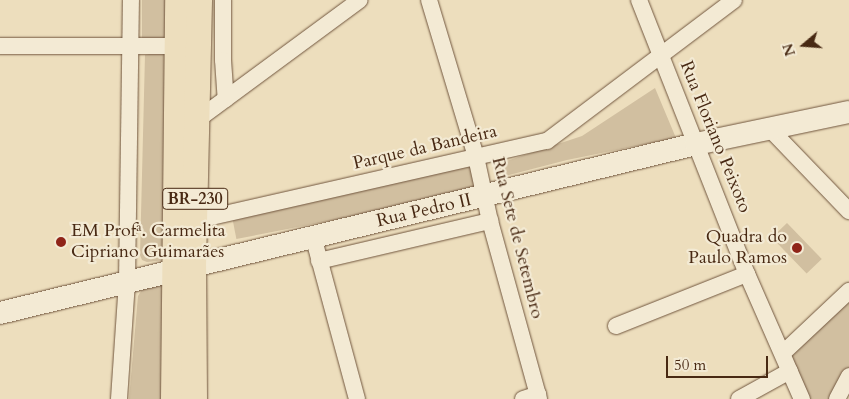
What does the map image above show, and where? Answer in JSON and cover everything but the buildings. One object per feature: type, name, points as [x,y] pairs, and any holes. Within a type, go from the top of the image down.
[{"type":"main road","name":"BR-230","points":[[173,399],[183,268],[184,223],[176,46],[177,0]]},
{"type":"main road","name":"BR-230","points":[[184,223],[197,120],[199,0]]},
{"type":"main road","name":"BR-230","points":[[183,268],[194,399]]},
{"type":"street","points":[[119,399],[127,282],[131,0]]},
{"type":"street","points":[[223,0],[222,60],[226,99]]},
{"type":"street","points":[[197,120],[360,0]]},
{"type":"street","name":"Rua Sete de Setembro","points":[[428,0],[476,157],[533,397]]},
{"type":"street","name":"Rua Floriano Peixoto","points":[[639,0],[747,274],[802,399]]},
{"type":"street","name":"Parque da Bandeira","points":[[184,223],[547,141],[734,0]]},
{"type":"street","points":[[0,46],[176,46]]},
{"type":"street","name":"Rua Pedro II","points":[[0,314],[313,236],[696,144],[849,112]]},
{"type":"street","points":[[770,129],[849,211]]},
{"type":"street","points":[[320,261],[490,221]]},
{"type":"street","points":[[313,236],[358,399]]},
{"type":"street","points":[[616,326],[747,274]]},
{"type":"street","points":[[783,353],[849,291]]},
{"type":"street","points":[[739,399],[790,372]]},
{"type":"street","points":[[837,399],[849,376]]},
{"type":"shaded area","points":[[142,0],[172,0],[172,38],[142,38]]},
{"type":"shaded area","points":[[165,51],[166,260],[147,262],[142,260],[140,255],[145,55]]},
{"type":"shaded area","points":[[655,88],[676,138],[567,160],[497,178],[494,165],[582,136]]},
{"type":"shaded area","points":[[470,162],[476,192],[236,239],[230,209]]},
{"type":"shaded area","name":"Quadra do Paulo Ramos","points":[[787,223],[822,259],[807,274],[772,238]]},
{"type":"shaded area","points":[[162,282],[167,399],[129,399],[138,296],[143,288]]},
{"type":"shaded area","points":[[849,295],[849,371],[835,399],[806,399],[787,355]]},
{"type":"place","name":"EM Profª. Carmelita Cipriano Guimarães","points":[[61,242]]},
{"type":"place","name":"Quadra do Paulo Ramos","points":[[797,248]]}]
